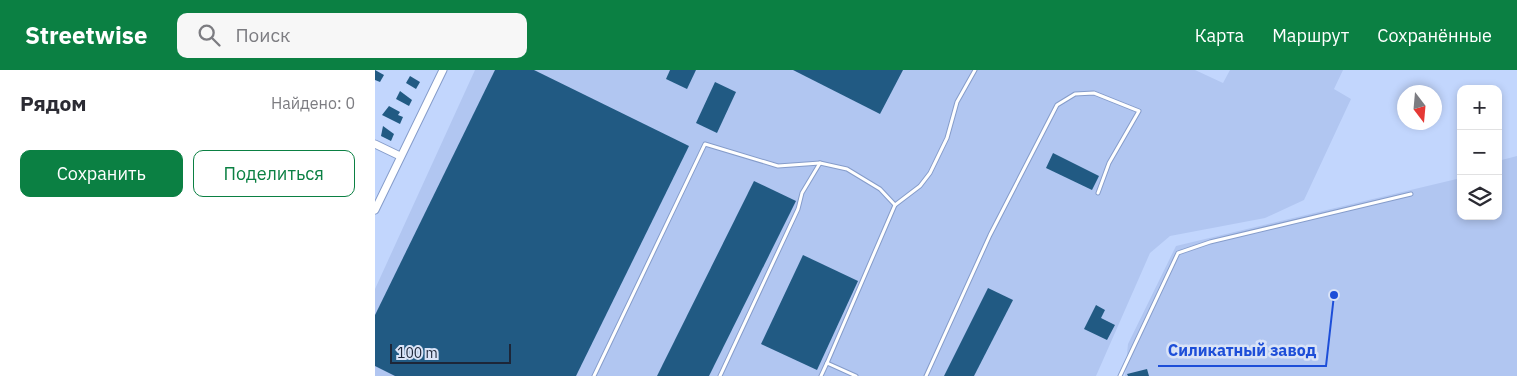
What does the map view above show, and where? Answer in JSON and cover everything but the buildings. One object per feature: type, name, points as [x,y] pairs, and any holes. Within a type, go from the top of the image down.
[{"type":"street","points":[[375,210],[443,70]]},
{"type":"street","points":[[375,144],[400,156]]},
{"type":"lane","points":[[821,376],[895,205],[920,186],[930,173],[947,138],[957,102],[975,70]]},
{"type":"lane","points":[[926,376],[990,235],[1057,105],[1075,94],[1094,93],[1139,111],[1109,163],[1098,193]]},
{"type":"lane","points":[[594,376],[705,144],[778,166],[820,163],[847,168],[880,189],[895,205]]},
{"type":"lane","points":[[721,376],[798,209],[802,194],[820,163]]},
{"type":"lane","points":[[1120,376],[1178,253],[1210,242],[1411,194]]},
{"type":"lane","points":[[827,363],[856,376]]},
{"type":"shaded area","points":[[475,70],[1195,70],[1223,83],[1230,70],[1343,70],[1334,89],[1351,99],[1304,200],[1265,218],[1170,236],[1150,253],[1096,376],[375,376],[375,289]]},
{"type":"shaded area","points":[[1517,156],[1517,376],[1125,376],[1128,344],[1176,246],[1457,179],[1457,220],[1502,220],[1502,160]]},
{"type":"place","name":"Силикатный завод","points":[[1334,295]]}]
